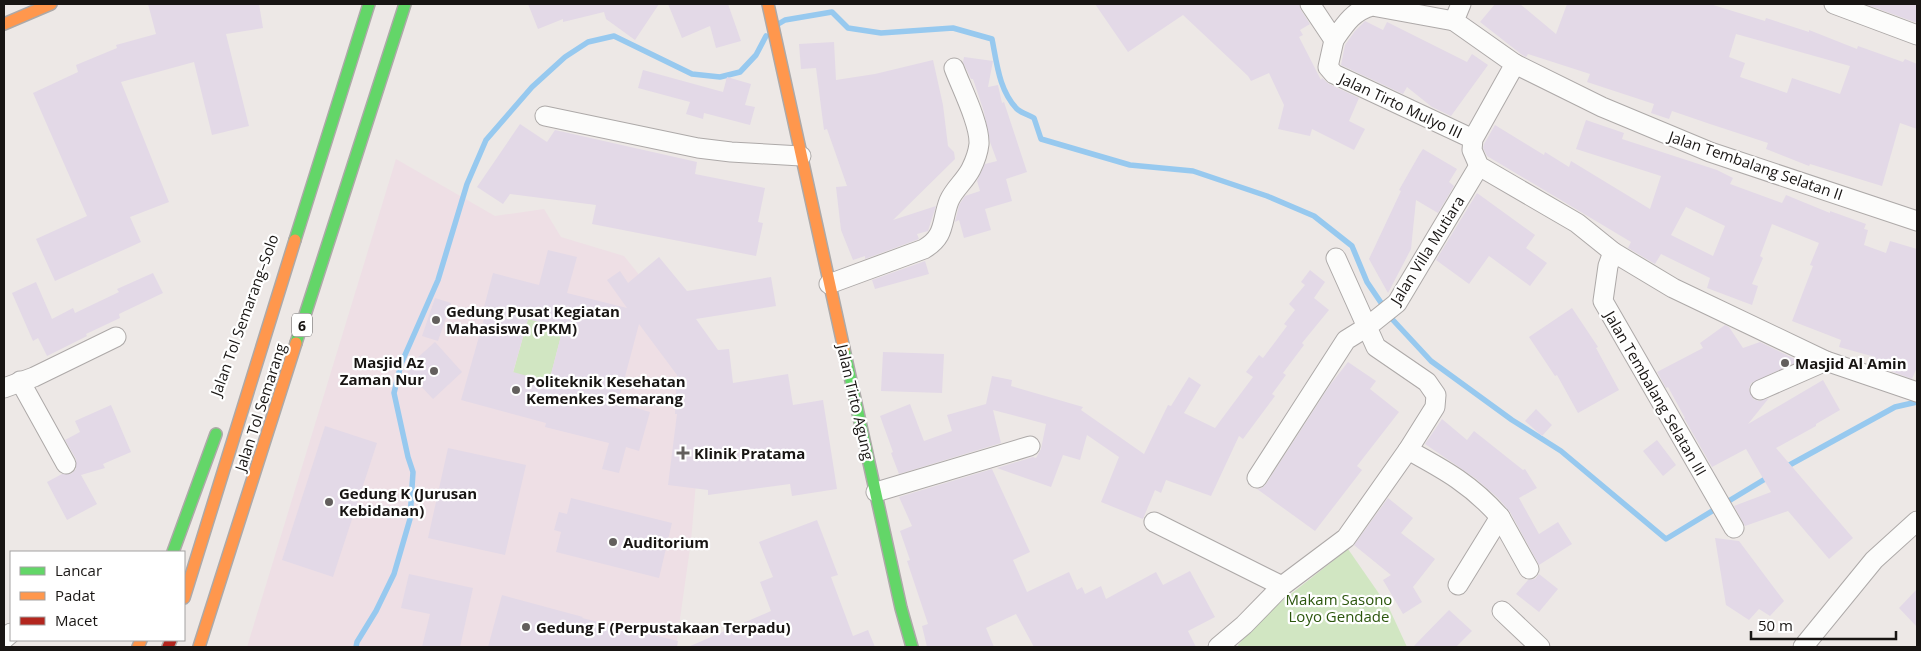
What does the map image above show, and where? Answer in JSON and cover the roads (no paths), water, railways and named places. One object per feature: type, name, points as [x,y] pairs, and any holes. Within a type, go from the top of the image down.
[{"type":"main road","points":[[4,24],[51,4]]},
{"type":"main road","name":"Jalan Tol Semarang","points":[[185,595],[368,4]]},
{"type":"main road","name":"Jalan Tol Semarang","points":[[199,647],[405,4]]},
{"type":"main road","name":"Jalan Tirto Agung","points":[[768,4],[829,284],[912,647]]},
{"type":"main road","name":"Jalan Tol Semarang–Solo","points":[[260,312],[342,87]]},
{"type":"main road","points":[[173,551],[220,424]]},
{"type":"street","points":[[1310,4],[1334,40],[1353,15],[1362,9],[1372,6],[1457,12]]},
{"type":"street","points":[[1834,4],[1917,35]]},
{"type":"street","name":"Jalan Tembalang Selatan II","points":[[1457,12],[1515,64],[1602,107],[1710,152],[1917,221]]},
{"type":"street","name":"Jalan Tirto Mulyo III","points":[[1334,40],[1328,67],[1334,74],[1473,139]]},
{"type":"street","points":[[1515,64],[1473,139],[1472,150],[1479,166],[1576,223],[1613,252],[1673,288],[1826,361],[1917,392]]},
{"type":"street","points":[[829,284],[924,250],[933,244],[941,234],[950,201],[970,171],[978,152],[979,142],[975,123],[954,68]]},
{"type":"street","points":[[546,116],[698,148],[801,156]]},
{"type":"street","name":"Jalan Villa Mutiara","points":[[1257,478],[1346,340],[1374,322],[1397,303],[1479,166]]},
{"type":"street","name":"Jalan Tembalang Selatan III","points":[[1613,252],[1608,266],[1603,301],[1734,528]]},
{"type":"street","points":[[1218,647],[1244,626],[1282,586],[1346,538],[1408,450],[1435,407],[1436,395],[1427,382],[1376,347],[1374,322],[1336,258]]},
{"type":"street","points":[[66,464],[12,384],[34,377],[116,337]]},
{"type":"street","points":[[1760,390],[1826,361]]},
{"type":"street","points":[[876,492],[1030,446]]},
{"type":"street","points":[[1408,450],[1456,477],[1487,503],[1500,517],[1529,569]]},
{"type":"street","points":[[1458,584],[1500,517]]},
{"type":"street","points":[[1802,647],[1874,560],[1917,521]]},
{"type":"street","points":[[1154,522],[1282,586]]},
{"type":"street","points":[[1502,611],[1540,647]]},
{"type":"waterway","points":[[780,23],[785,20],[832,12],[848,28],[881,33],[953,28],[992,39],[997,67],[1006,94],[1017,109],[1034,118],[1041,139],[1130,165],[1193,171],[1267,196],[1314,216],[1352,246],[1367,282],[1392,319],[1431,361],[1512,420],[1561,451],[1666,539],[1770,476]]},
{"type":"waterway","points":[[356,647],[394,574],[410,519],[413,472],[394,393],[401,364],[438,280],[467,184],[486,140],[532,87],[565,57],[588,42],[614,36],[692,74],[720,77],[740,72],[756,55],[766,36]]},
{"type":"waterway","points":[[1784,468],[1895,407],[1917,402]]},
{"type":"place","name":"Gedung Pusat Kegiatan Mahasiswa (PKM)","points":[[436,320]]},
{"type":"place","name":"Masjid Al Amin","points":[[1785,363]]},
{"type":"place","name":"Masjid Az Zaman Nur","points":[[434,371]]},
{"type":"place","name":"Politeknik Kesehatan Kemenkes Semarang","points":[[516,390]]},
{"type":"place","name":"Klinik Pratama","points":[[683,453]]},
{"type":"place","name":"Gedung K (Jurusan Kebidanan)","points":[[329,502]]},
{"type":"place","name":"Auditorium","points":[[613,542]]},
{"type":"place","name":"Gedung F (Perpustakaan Terpadu)","points":[[526,627]]},
{"type":"park label","name":"Makam Sasono Loyo Gendade","points":[[1339,608]]}]
